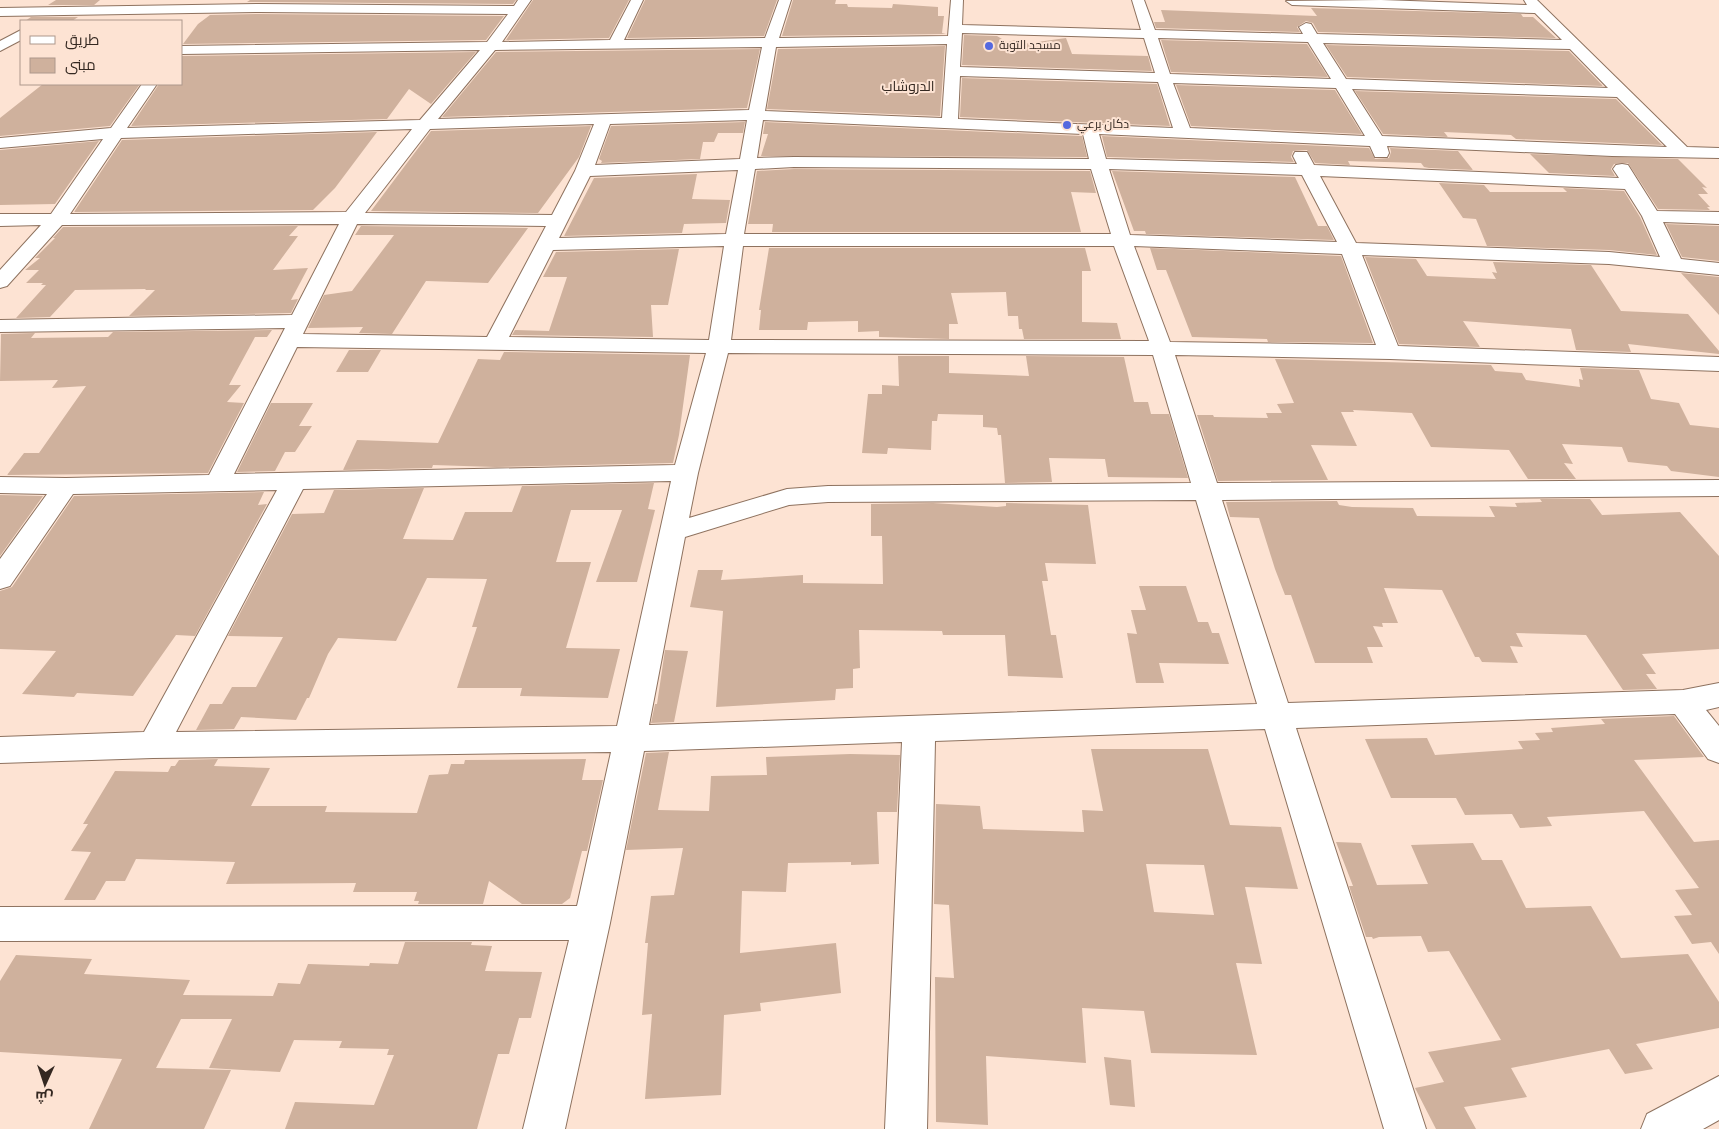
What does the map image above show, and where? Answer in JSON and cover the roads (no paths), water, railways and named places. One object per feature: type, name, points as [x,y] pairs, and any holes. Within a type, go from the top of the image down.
[{"type":"street","points":[[43,20],[72,0]]},
{"type":"street","points":[[615,44],[637,0]]},
{"type":"street","points":[[544,1129],[592,923],[685,473],[719,347],[734,240],[770,43],[784,0]]},
{"type":"street","points":[[950,122],[957,0]]},
{"type":"street","points":[[1138,0],[1183,133]]},
{"type":"street","points":[[1292,1],[1535,5],[1682,152]]},
{"type":"street","points":[[1292,1],[1376,140],[1389,173]]},
{"type":"street","points":[[191,23],[203,4]]},
{"type":"street","points":[[0,12],[203,4],[522,5]]},
{"type":"street","points":[[217,483],[351,218],[426,123],[492,45],[522,5]]},
{"type":"street","points":[[1084,33],[1088,75]]},
{"type":"street","points":[[182,50],[770,43],[956,34],[1084,33],[1576,45]]},
{"type":"street","points":[[0,47],[20,35]]},
{"type":"street","points":[[953,72],[1164,77],[1621,93]]},
{"type":"street","points":[[0,282],[57,219],[148,85]]},
{"type":"street","points":[[0,143],[115,133],[757,115],[1612,151],[1719,152]]},
{"type":"street","points":[[494,344],[584,171],[604,118]]},
{"type":"street","points":[[1090,129],[1097,164],[1122,240],[1162,348],[1405,1129]]},
{"type":"street","points":[[1289,137],[1309,170],[1350,249],[1390,352]]},
{"type":"street","points":[[1612,151],[1651,216],[1673,264]]},
{"type":"street","points":[[584,171],[748,162],[1097,164],[1309,170],[1631,184]]},
{"type":"street","points":[[1651,216],[1719,218]]},
{"type":"street","points":[[0,220],[351,218],[558,220]]},
{"type":"street","points":[[547,244],[734,240],[1122,240],[1608,258],[1719,269]]},
{"type":"street","points":[[0,326],[300,321]]},
{"type":"street","points":[[289,340],[719,347],[1162,348],[1390,352],[1719,364]]},
{"type":"street","points":[[0,485],[66,486],[685,473]]},
{"type":"street","points":[[153,745],[294,482]]},
{"type":"street","points":[[0,579],[66,486]]},
{"type":"street","points":[[672,532],[749,508],[796,496],[838,494],[1719,488]]},
{"type":"street","points":[[0,750],[153,745],[630,739],[919,728],[1276,718],[1682,702],[1719,695]]},
{"type":"street","points":[[1682,702],[1719,750]]},
{"type":"street","points":[[906,1129],[919,728]]},
{"type":"street","points":[[0,924],[592,923]]},
{"type":"street","points":[[1662,1129],[1719,1097]]},
{"type":"place","name":"مسجد التوبة","points":[[989,46]]},
{"type":"place","name":"دكان برعي","points":[[1067,125]]},
{"type":"district","name":"الدروشاب","points":[[908,87]]}]
